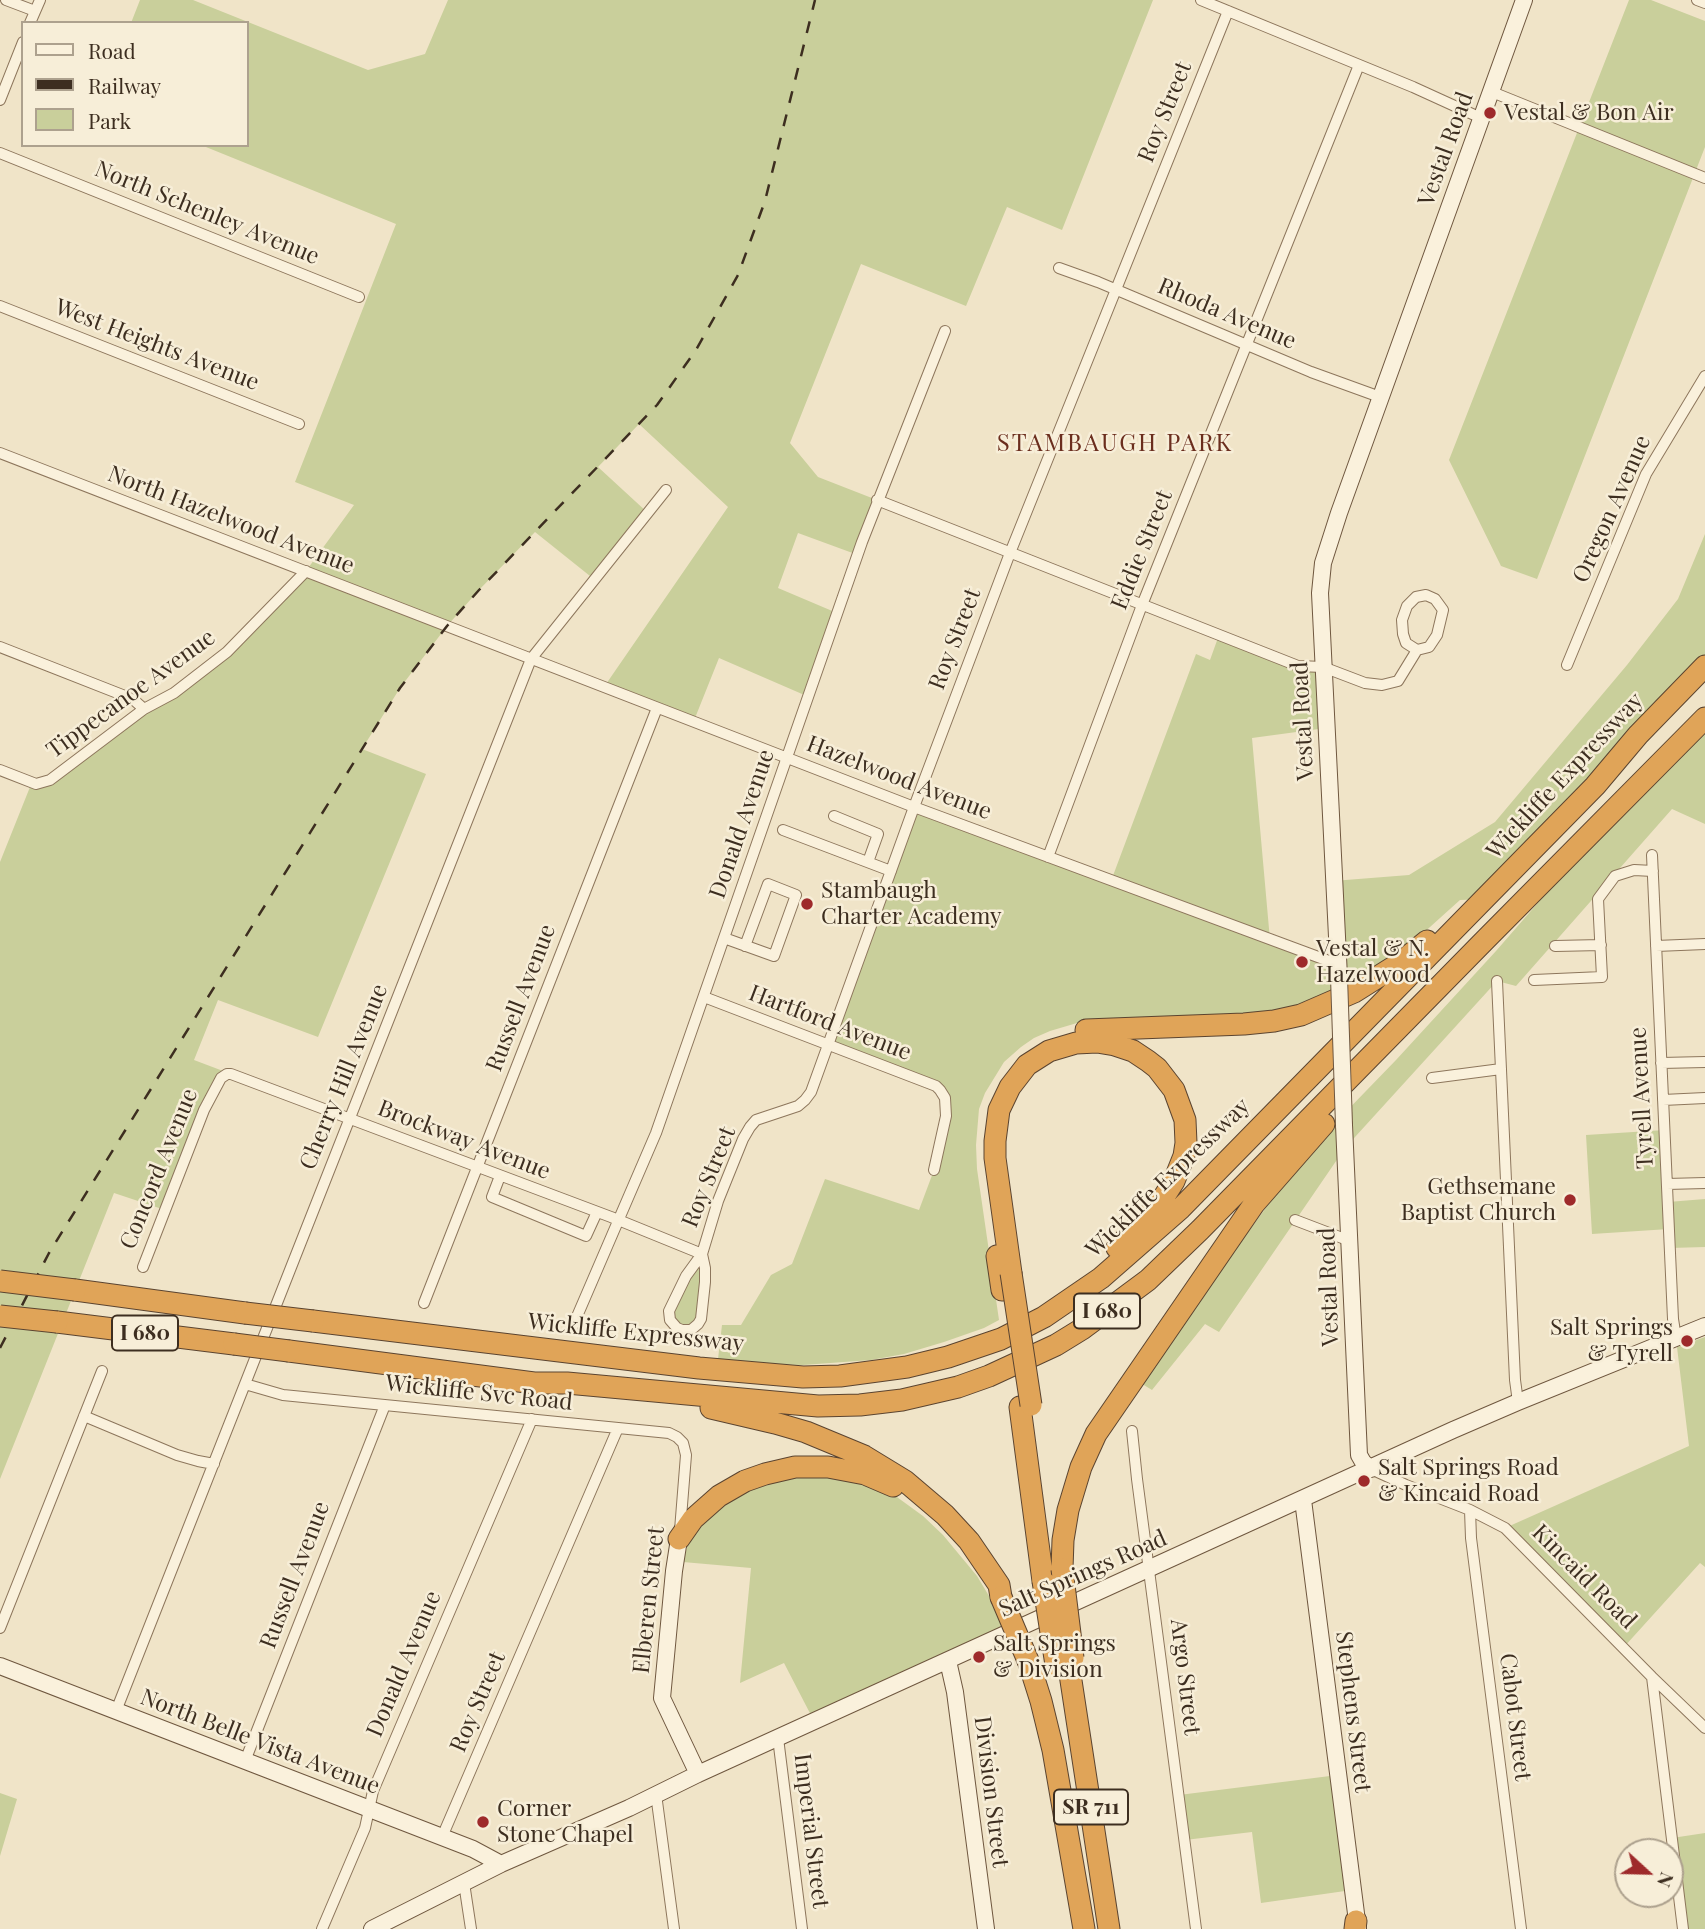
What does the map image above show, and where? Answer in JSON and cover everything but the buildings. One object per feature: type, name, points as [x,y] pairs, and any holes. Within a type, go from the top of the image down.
[{"type":"highway","name":"Wickliffe Expressway","points":[[0,1280],[672,1365],[803,1377],[873,1373],[924,1364],[968,1352],[1001,1339],[1065,1304],[1120,1263],[1181,1208],[1595,786],[1638,735],[1705,666]]},
{"type":"highway","name":"I 680","points":[[0,1316],[534,1383],[567,1383],[818,1406],[902,1400],[958,1387],[989,1376],[1056,1345],[1147,1280],[1200,1230],[1705,718]]},
{"type":"highway","points":[[1096,1929],[1066,1661],[1006,1282],[983,1166],[986,1111],[1004,1073],[1024,1053],[1052,1037],[1074,1031],[1274,1021],[1313,1011],[1354,992],[1386,972],[1423,945],[1465,906],[1484,899]]},
{"type":"highway","points":[[1053,1575],[1071,1496],[1088,1451],[1111,1411],[1254,1204],[1288,1162],[1374,1068],[1440,985]]},
{"type":"highway","points":[[764,1374],[824,1371],[886,1362],[958,1344],[1000,1328],[1024,1315],[1065,1289],[1114,1250],[1160,1203],[1174,1181],[1184,1156],[1186,1129],[1178,1099],[1157,1068],[1140,1055],[1108,1043],[1067,1045],[1032,1061],[1010,1087],[998,1117],[995,1158],[1006,1282]]},
{"type":"highway","points":[[534,1383],[566,1392],[686,1404],[806,1432],[850,1450],[905,1481],[945,1515],[969,1541],[999,1585],[1001,1597],[1029,1663],[1053,1750],[1084,1929]]},
{"type":"highway","points":[[679,1539],[707,1505],[745,1481],[795,1467],[816,1466],[848,1470],[885,1482],[921,1505],[949,1532],[991,1588],[1001,1597]]},
{"type":"highway","name":"SR 711","points":[[1066,1661],[1073,1686],[1109,1929]]},
{"type":"highway","points":[[1104,1894],[1116,1912],[1119,1929]]},
{"type":"street","points":[[6,0],[35,11]]},
{"type":"street","points":[[31,21],[40,0]]},
{"type":"street","points":[[1201,0],[1413,87],[1481,118]]},
{"type":"street","name":"Vestal Road","points":[[1371,1469],[1359,1455],[1320,593],[1323,563],[1380,397],[1524,0]]},
{"type":"street","points":[[1697,0],[1705,3]]},
{"type":"street","name":"Roy Street","points":[[702,1254],[705,1282],[701,1319],[691,1330],[682,1330],[673,1325],[669,1311],[686,1276],[702,1254],[718,1201],[750,1126],[756,1120],[790,1110],[805,1100],[811,1092],[1010,552],[1228,11]]},
{"type":"street","points":[[0,100],[21,47]]},
{"type":"street","name":"Eddie Street","points":[[1048,857],[1142,605],[1359,65]]},
{"type":"street","points":[[1492,92],[1705,178]]},
{"type":"street","name":"North Schenley Avenue","points":[[0,153],[359,297]]},
{"type":"street","name":"Rhoda Avenue","points":[[1059,268],[1116,289],[1311,372],[1380,397]]},
{"type":"street","name":"West Heights Avenue","points":[[0,306],[299,424]]},
{"type":"street","name":"Donald Avenue","points":[[572,1328],[656,1133],[877,500],[945,331]]},
{"type":"street","name":"Oregon Avenue","points":[[1567,665],[1646,474],[1705,376]]},
{"type":"street","name":"North Hazelwood Avenue","points":[[0,453],[447,625]]},
{"type":"street","name":"Cherry Hill Avenue","points":[[116,1711],[531,659],[666,490]]},
{"type":"street","points":[[877,500],[1298,666],[1323,667],[1365,683],[1382,685],[1398,681],[1417,650],[1429,647],[1437,635],[1443,610],[1435,599],[1426,595],[1416,597],[1407,606],[1402,620],[1406,643],[1417,650]]},
{"type":"street","name":"Tippecanoe Avenue","points":[[0,770],[36,784],[50,780],[144,709],[174,693],[227,652],[306,571]]},
{"type":"street","name":"Hazelwood Avenue","points":[[447,625],[1338,971]]},
{"type":"street","points":[[0,647],[125,696],[144,709]]},
{"type":"street","name":"Russell Avenue","points":[[424,1303],[657,708]]},
{"type":"street","points":[[834,816],[878,834],[867,862]]},
{"type":"street","points":[[783,830],[891,871]]},
{"type":"street","name":"Tyrell Avenue","points":[[1652,855],[1676,1338]]},
{"type":"street","points":[[1534,980],[1602,977],[1598,899],[1615,876],[1634,870],[1653,871]]},
{"type":"street","points":[[724,938],[745,946],[774,956],[796,895],[768,884],[745,946]]},
{"type":"street","points":[[1656,946],[1705,944]]},
{"type":"street","points":[[1555,946],[1601,945]]},
{"type":"street","points":[[1497,981],[1518,1402]]},
{"type":"street","name":"Hartford Avenue","points":[[704,997],[929,1083],[940,1090],[946,1103],[946,1116],[934,1170]]},
{"type":"street","points":[[1661,1063],[1705,1062]]},
{"type":"street","points":[[1432,1078],[1501,1069]]},
{"type":"street","name":"Brockway Avenue","points":[[215,1086],[224,1076],[231,1074],[702,1254]]},
{"type":"street","name":"Concord Avenue","points":[[143,1268],[215,1086]]},
{"type":"street","points":[[1663,1100],[1705,1098]]},
{"type":"street","points":[[500,1175],[492,1197],[586,1236],[597,1212]]},
{"type":"street","points":[[1667,1184],[1705,1183]]},
{"type":"street","points":[[1295,1220],[1350,1241]]},
{"type":"street","name":"Salt Springs Road","points":[[372,1929],[501,1864],[629,1808],[973,1648],[1518,1402],[1705,1326]]},
{"type":"street","points":[[0,1628],[102,1371]]},
{"type":"street","name":"Wickliffe Svc Road","points":[[245,1384],[274,1394],[669,1433],[677,1437],[685,1448],[685,1466]]},
{"type":"street","name":"Russell Avenue","points":[[245,1761],[385,1405]]},
{"type":"street","points":[[84,1416],[177,1455],[214,1464]]},
{"type":"street","name":"Donald Avenue","points":[[322,1929],[365,1828],[373,1791],[532,1419]]},
{"type":"street","name":"Roy Street","points":[[442,1837],[618,1428]]},
{"type":"street","name":"Argo Street","points":[[1132,1431],[1196,1929]]},
{"type":"street","name":"Elberen Street","points":[[685,1466],[662,1698],[698,1774]]},
{"type":"street","name":"Kincaid Road","points":[[1371,1469],[1492,1519],[1505,1528],[1705,1728]]},
{"type":"street","name":"Stephens Street","points":[[1303,1500],[1356,1926]]},
{"type":"street","name":"Cabot Street","points":[[1470,1510],[1471,1538],[1521,1929]]},
{"type":"street","name":"Division Street","points":[[948,1661],[955,1692],[986,1929]]},
{"type":"street","name":"North Belle Vista Avenue","points":[[0,1666],[442,1837],[501,1864]]},
{"type":"street","points":[[1652,1677],[1683,1929]]},
{"type":"street","name":"Imperial Street","points":[[778,1738],[802,1929]]},
{"type":"street","points":[[656,1794],[674,1929]]},
{"type":"street","points":[[464,1883],[471,1929]]},
{"type":"green space","points":[[140,0],[193,0],[246,21],[132,21]]},
{"type":"green space","points":[[448,0],[1153,0],[1062,230],[1007,207],[966,306],[861,264],[790,443],[818,477],[877,500],[858,555],[798,533],[778,588],[837,613],[809,697],[719,658],[693,723],[604,687],[728,507],[639,424],[598,467],[648,513],[595,580],[535,532],[447,626],[400,688],[362,749],[426,774],[318,1037],[218,1000],[194,1060],[231,1074],[224,1076],[165,1210],[114,1193],[0,1479],[0,862],[32,782],[36,784],[207,668],[306,571],[354,505],[295,482],[396,224],[206,147],[248,147],[248,22],[368,70],[425,54]]},
{"type":"green space","points":[[1629,0],[1651,0],[1705,21],[1705,147],[1537,579],[1501,566],[1449,460]]},
{"type":"green space","points":[[1705,534],[1705,666],[1484,899],[1460,900],[1420,936],[1349,987],[1348,975],[1331,979],[1331,998],[1283,1012],[1077,1023],[1034,1038],[1004,1062],[985,1093],[979,1109],[976,1145],[977,1169],[999,1320],[944,1342],[871,1360],[803,1365],[718,1359],[722,1325],[741,1325],[771,1275],[792,1264],[825,1179],[919,1210],[934,1170],[946,1116],[940,1090],[828,1044],[914,807],[1111,881],[1196,654],[1210,660],[1219,635],[1298,666],[1323,667],[1326,728],[1252,738],[1270,940],[1337,964],[1333,881],[1409,875],[1495,822],[1627,665],[1678,599]]},
{"type":"green space","points":[[1705,718],[1705,824],[1672,809],[1516,986],[1497,981],[1345,1148],[1219,1332],[1205,1324],[1152,1390],[1139,1382],[1305,1154],[1496,951],[1651,773]]},
{"type":"green space","points":[[1665,1130],[1668,1202],[1705,1199],[1705,1247],[1670,1248],[1669,1229],[1592,1234],[1586,1135]]},
{"type":"green space","points":[[702,1254],[701,1319],[691,1330],[670,1320]]},
{"type":"green space","points":[[1705,1337],[1705,1567],[1700,1563],[1624,1647],[1505,1528],[1689,1446],[1677,1347]]},
{"type":"green space","points":[[833,1473],[890,1492],[923,1516],[943,1535],[977,1576],[1003,1625],[973,1648],[814,1721],[784,1663],[740,1683],[751,1568],[683,1562],[689,1540],[705,1516],[758,1482]]},
{"type":"green space","points":[[1338,1775],[1352,1890],[1261,1903],[1252,1832],[1185,1840],[1179,1795]]},
{"type":"green space","points":[[0,1793],[17,1799],[0,1856]]},
{"type":"green space","points":[[1705,1833],[1705,1929],[1683,1929],[1680,1908],[1684,1908],[1684,1838],[1672,1838]]},
{"type":"railway","points":[[0,1348],[49,1253],[400,688],[447,626],[479,590],[657,405],[696,350],[738,275],[765,201],[815,0]]},
{"type":"place","name":"Vestal & Bon Air","points":[[1490,113]]},
{"type":"place","name":"Stambaugh Charter Academy","points":[[807,904]]},
{"type":"place","name":"Vestal & N. Hazelwood","points":[[1302,962]]},
{"type":"place","name":"Gethsemane Baptist Church","points":[[1570,1200]]},
{"type":"place","name":"Salt Springs & Tyrell","points":[[1687,1341]]},
{"type":"place","name":"Salt Springs Road & Kincaid Road","points":[[1364,1481]]},
{"type":"place","name":"Salt Springs & Division","points":[[979,1657]]},
{"type":"place","name":"Corner Stone Chapel","points":[[483,1822]]},
{"type":"district","name":"STAMBAUGH PARK","points":[[1115,444]]}]
